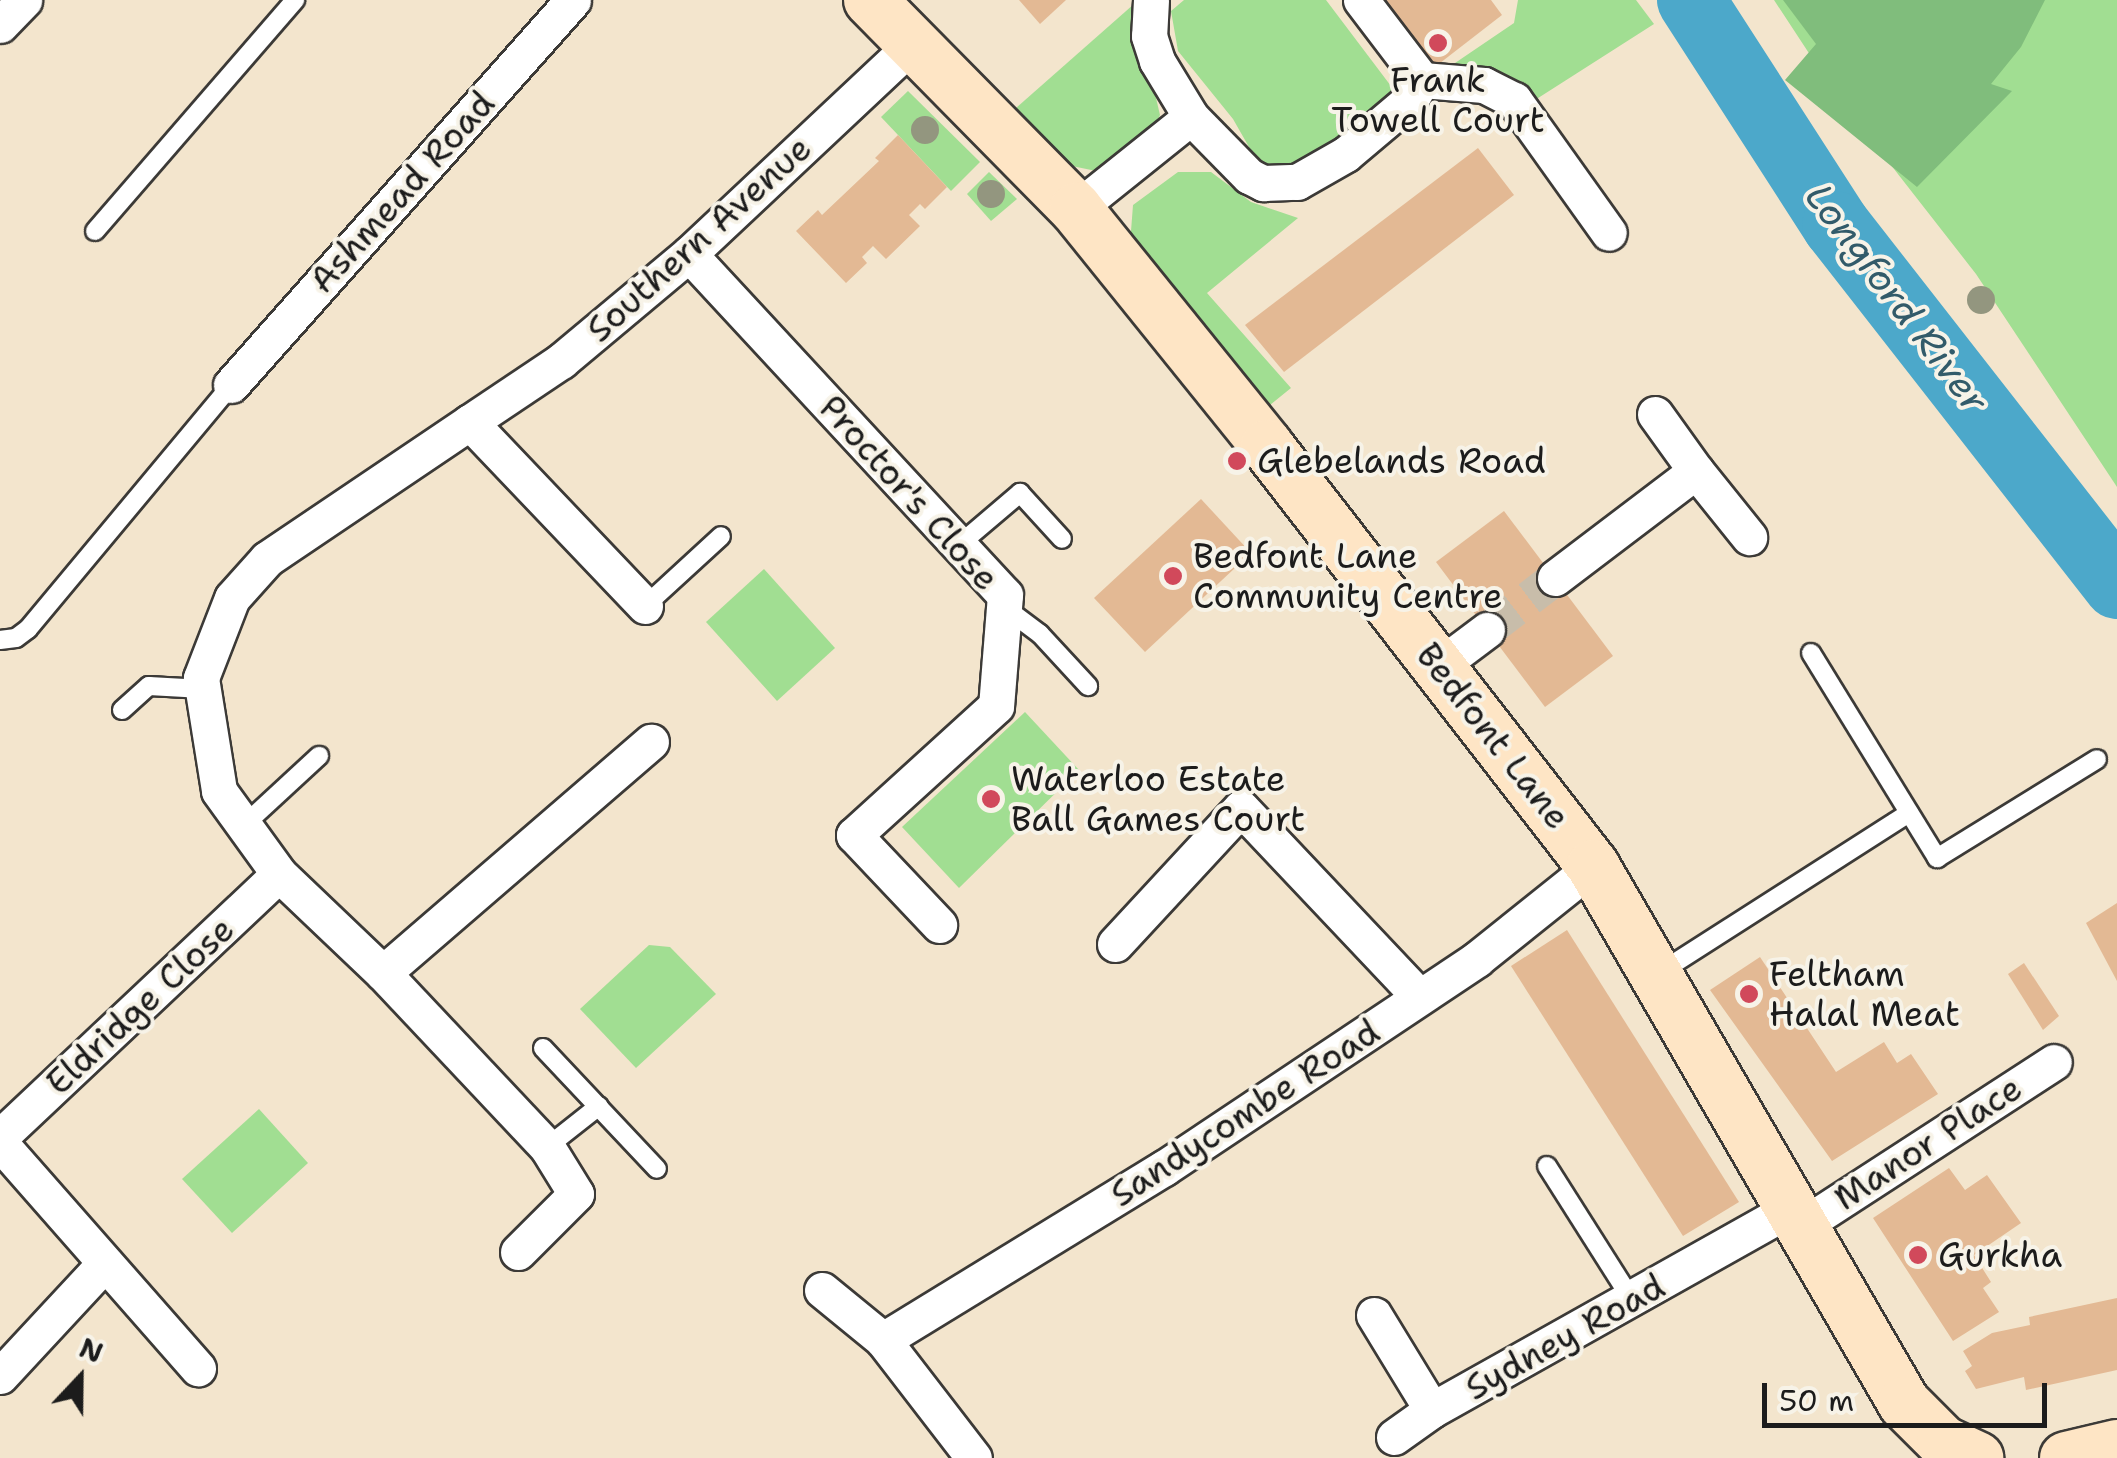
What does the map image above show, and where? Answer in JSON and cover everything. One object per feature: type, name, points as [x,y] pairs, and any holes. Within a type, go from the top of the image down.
[{"type":"main road","name":"Bedfont Lane","points":[[870,0],[1076,209],[1593,866],[1904,1404],[1944,1442],[1976,1458]]},
{"type":"main road","points":[[2066,1458],[2117,1446]]},
{"type":"street","points":[[0,26],[24,0]]},
{"type":"street","name":"Ashmead Road","points":[[231,384],[573,0]]},
{"type":"street","points":[[1152,0],[1148,36],[1157,61],[1191,117],[1249,176],[1282,185],[1297,182],[1346,154],[1411,98],[1422,80]]},
{"type":"street","points":[[1360,0],[1422,80],[1484,84],[1514,100],[1609,233]]},
{"type":"street","name":"Southern Avenue","points":[[518,1252],[576,1194],[547,1147],[383,973],[279,874],[242,827],[219,791],[201,678],[232,598],[267,558],[561,361],[689,254],[915,42]]},
{"type":"street","points":[[1076,209],[1191,117]]},
{"type":"street","name":"Proctor's Close","points":[[689,254],[1004,595],[996,706],[854,835],[939,925]]},
{"type":"street","points":[[1654,414],[1749,537]]},
{"type":"street","points":[[470,422],[645,606]]},
{"type":"street","points":[[1555,578],[1696,471]]},
{"type":"street","points":[[1439,666],[1487,630]]},
{"type":"street","points":[[383,973],[651,742]]},
{"type":"street","points":[[1115,944],[1241,808],[1420,997]]},
{"type":"street","name":"Sandycombe Road","points":[[883,1340],[1164,1168],[1476,959],[1593,866]]},
{"type":"street","name":"Eldridge Close","points":[[198,1368],[0,1140],[279,874]]},
{"type":"street","name":"Manor Place","points":[[1798,1216],[2054,1062]]},
{"type":"street","name":"Sydney Road","points":[[1374,1316],[1432,1410],[1798,1216]]},
{"type":"street","points":[[0,1376],[104,1264]]},
{"type":"street","points":[[822,1290],[883,1340],[974,1458]]},
{"type":"street","points":[[1394,1437],[1432,1410]]},
{"type":"lane","points":[[95,231],[295,0]]},
{"type":"lane","points":[[0,640],[16,638],[28,629],[231,384]]},
{"type":"lane","points":[[960,544],[1020,492],[1062,539]]},
{"type":"lane","points":[[645,606],[722,536]]},
{"type":"lane","points":[[1004,607],[1040,634],[1088,686]]},
{"type":"lane","points":[[1811,653],[1937,858],[2097,759]]},
{"type":"lane","points":[[122,710],[149,686],[203,690]]},
{"type":"lane","points":[[242,827],[319,756]]},
{"type":"lane","points":[[1657,974],[1909,813]]},
{"type":"lane","points":[[543,1048],[657,1169]]},
{"type":"lane","points":[[547,1147],[598,1106]]},
{"type":"lane","points":[[1547,1166],[1632,1301]]},
{"type":"green space","points":[[1184,0],[1326,0],[1400,98],[1285,176],[1257,161],[1233,119],[1178,51],[1171,11]]},
{"type":"green space","points":[[1518,0],[1636,0],[1654,24],[1535,100],[1430,80],[1514,23]]},
{"type":"green space","points":[[1774,0],[2117,0],[2117,487],[1976,274],[1837,96]]},
{"type":"green space","points":[[1783,0],[2045,0],[2021,47],[1991,84],[2012,91],[1917,187],[1785,80],[1816,44]]},
{"type":"green space","points":[[1134,4],[1160,115],[1153,131],[1101,172],[1067,165],[1015,109]]},
{"type":"green space","points":[[908,91],[980,162],[951,191],[881,117]]},
{"type":"green space","points":[[989,172],[1017,199],[991,221],[967,194]]},
{"type":"green space","points":[[1178,172],[1211,172],[1251,202],[1298,218],[1207,293],[1291,388],[1270,405],[1130,244],[1133,205]]},
{"type":"green space","points":[[764,569],[835,648],[777,701],[706,622]]},
{"type":"green space","name":"Waterloo Estate Ball Games Court","points":[[1025,712],[1079,770],[959,888],[902,827]]},
{"type":"green space","points":[[649,945],[670,947],[716,994],[636,1068],[580,1009]]},
{"type":"green space","points":[[259,1109],[308,1163],[232,1233],[182,1179]]},
{"type":"building","points":[[1019,0],[1066,0],[1040,24]]},
{"type":"building","name":"Frank Towell Court","points":[[1377,0],[1491,0],[1502,15],[1431,70]]},
{"type":"building","points":[[898,135],[947,187],[925,209],[920,204],[909,215],[920,226],[886,259],[873,246],[862,257],[867,263],[846,283],[796,231],[818,210],[822,215],[879,161],[875,158]]},
{"type":"building","points":[[1478,148],[1514,195],[1284,372],[1245,325]]},
{"type":"building","name":"Bedfont Lane Community Centre","points":[[1201,499],[1251,553],[1145,652],[1094,598]]},
{"type":"building","points":[[1504,511],[1613,656],[1545,707],[1436,562]]},
{"type":"building","points":[[2117,903],[2117,981],[2086,923]]},
{"type":"building","points":[[1567,930],[1739,1202],[1683,1236],[1511,966]]},
{"type":"building","points":[[1760,957],[1836,1072],[1884,1042],[1897,1063],[1911,1054],[1938,1094],[1832,1161],[1710,990]]},
{"type":"building","points":[[2024,963],[2059,1016],[2043,1030],[2008,974]]},
{"type":"building","points":[[1949,1168],[1965,1190],[1987,1175],[2021,1223],[1974,1255],[1991,1282],[1983,1288],[1999,1312],[1953,1341],[1873,1218]]},
{"type":"building","points":[[2117,1298],[2117,1370],[2026,1390],[2024,1377],[1976,1389],[1965,1371],[1972,1366],[1963,1351],[1992,1333],[2030,1325],[2029,1317]]},
{"type":"waterway","name":"Longford River","points":[[1691,0],[1836,225],[2117,585]]},
{"type":"tunnel","points":[[1487,630],[1555,578]]},
{"type":"place","name":"Frank Towell Court","points":[[1438,43]]},
{"type":"place","name":"Glebelands Road","points":[[1237,461]]},
{"type":"place","name":"Bedfont Lane Community Centre","points":[[1173,576]]},
{"type":"place","name":"Waterloo Estate Ball Games Court","points":[[991,799]]},
{"type":"place","name":"Feltham Halal Meat","points":[[1749,994]]},
{"type":"place","name":"Gurkha","points":[[1918,1255]]}]
